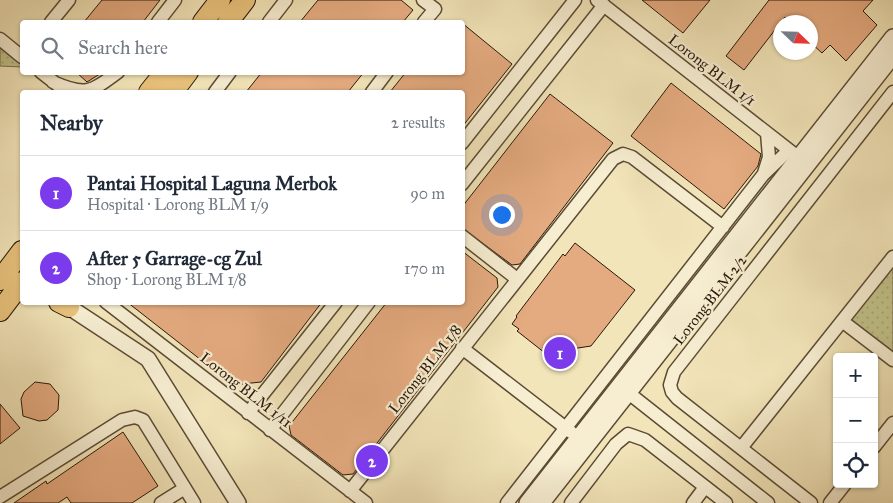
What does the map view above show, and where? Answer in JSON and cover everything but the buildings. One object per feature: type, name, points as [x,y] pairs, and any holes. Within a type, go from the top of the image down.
[{"type":"highway","points":[[205,20],[220,0]]},
{"type":"highway","points":[[230,20],[245,0]]},
{"type":"highway","points":[[151,90],[163,75]]},
{"type":"highway","points":[[174,90],[186,75]]},
{"type":"highway","points":[[0,280],[20,255]]},
{"type":"highway","points":[[0,311],[20,285]]},
{"type":"highway","points":[[0,317],[20,303]]},
{"type":"street","points":[[54,20],[69,0]]},
{"type":"street","points":[[160,20],[175,0]]},
{"type":"street","points":[[271,20],[286,0]]},
{"type":"street","points":[[423,0],[435,9],[426,20]]},
{"type":"street","points":[[465,139],[575,0]]},
{"type":"street","points":[[465,180],[600,3]]},
{"type":"street","name":"Lorong BLM 1/1","points":[[600,3],[798,157]]},
{"type":"street","points":[[527,503],[582,442],[624,389],[798,157],[893,37]]},
{"type":"street","points":[[0,39],[20,55]]},
{"type":"street","points":[[763,175],[798,157],[893,56]]},
{"type":"street","points":[[44,75],[64,90]]},
{"type":"street","points":[[88,90],[98,87],[116,75]]},
{"type":"street","points":[[110,90],[118,75]]},
{"type":"street","points":[[216,90],[228,75]]},
{"type":"street","points":[[374,90],[385,75]]},
{"type":"street","points":[[53,82],[72,90]]},
{"type":"street","name":"Lorong BLM 2/2","points":[[811,503],[678,398],[672,392],[672,378],[703,334],[893,92]]},
{"type":"street","points":[[507,503],[763,175],[769,157],[767,133]]},
{"type":"street","name":"Lorong BLM 1/8","points":[[350,491],[613,159],[623,154],[632,157],[723,227]]},
{"type":"street","points":[[465,238],[517,278]]},
{"type":"street","points":[[741,448],[893,257]]},
{"type":"street","points":[[67,305],[148,359],[238,503]]},
{"type":"street","name":"Lorong BLM 1/11","points":[[110,305],[366,503]]},
{"type":"street","points":[[248,413],[334,305]]},
{"type":"street","points":[[270,430],[367,305]]},
{"type":"street","points":[[842,321],[893,360]]},
{"type":"street","points":[[462,348],[582,442]]},
{"type":"street","points":[[624,389],[768,503]]},
{"type":"street","points":[[0,497],[122,420],[130,417],[139,418],[194,503]]},
{"type":"street","points":[[877,443],[893,423]]},
{"type":"street","points":[[571,503],[616,444],[628,434],[645,440],[726,503]]},
{"type":"street","points":[[542,503],[582,442]]},
{"type":"street","points":[[693,503],[706,487]]},
{"type":"street","points":[[161,503],[185,488]]},
{"type":"street","points":[[830,503],[841,488]]},
{"type":"green space","points":[[0,43],[20,59],[20,67],[0,66]]},
{"type":"green space","points":[[893,268],[893,354],[850,321]]},
{"type":"place","name":"Pantai Hospital Laguna Merbok","points":[[560,353]]},
{"type":"place","name":"After 5 Garrage-cg Zul","points":[[372,461]]}]
